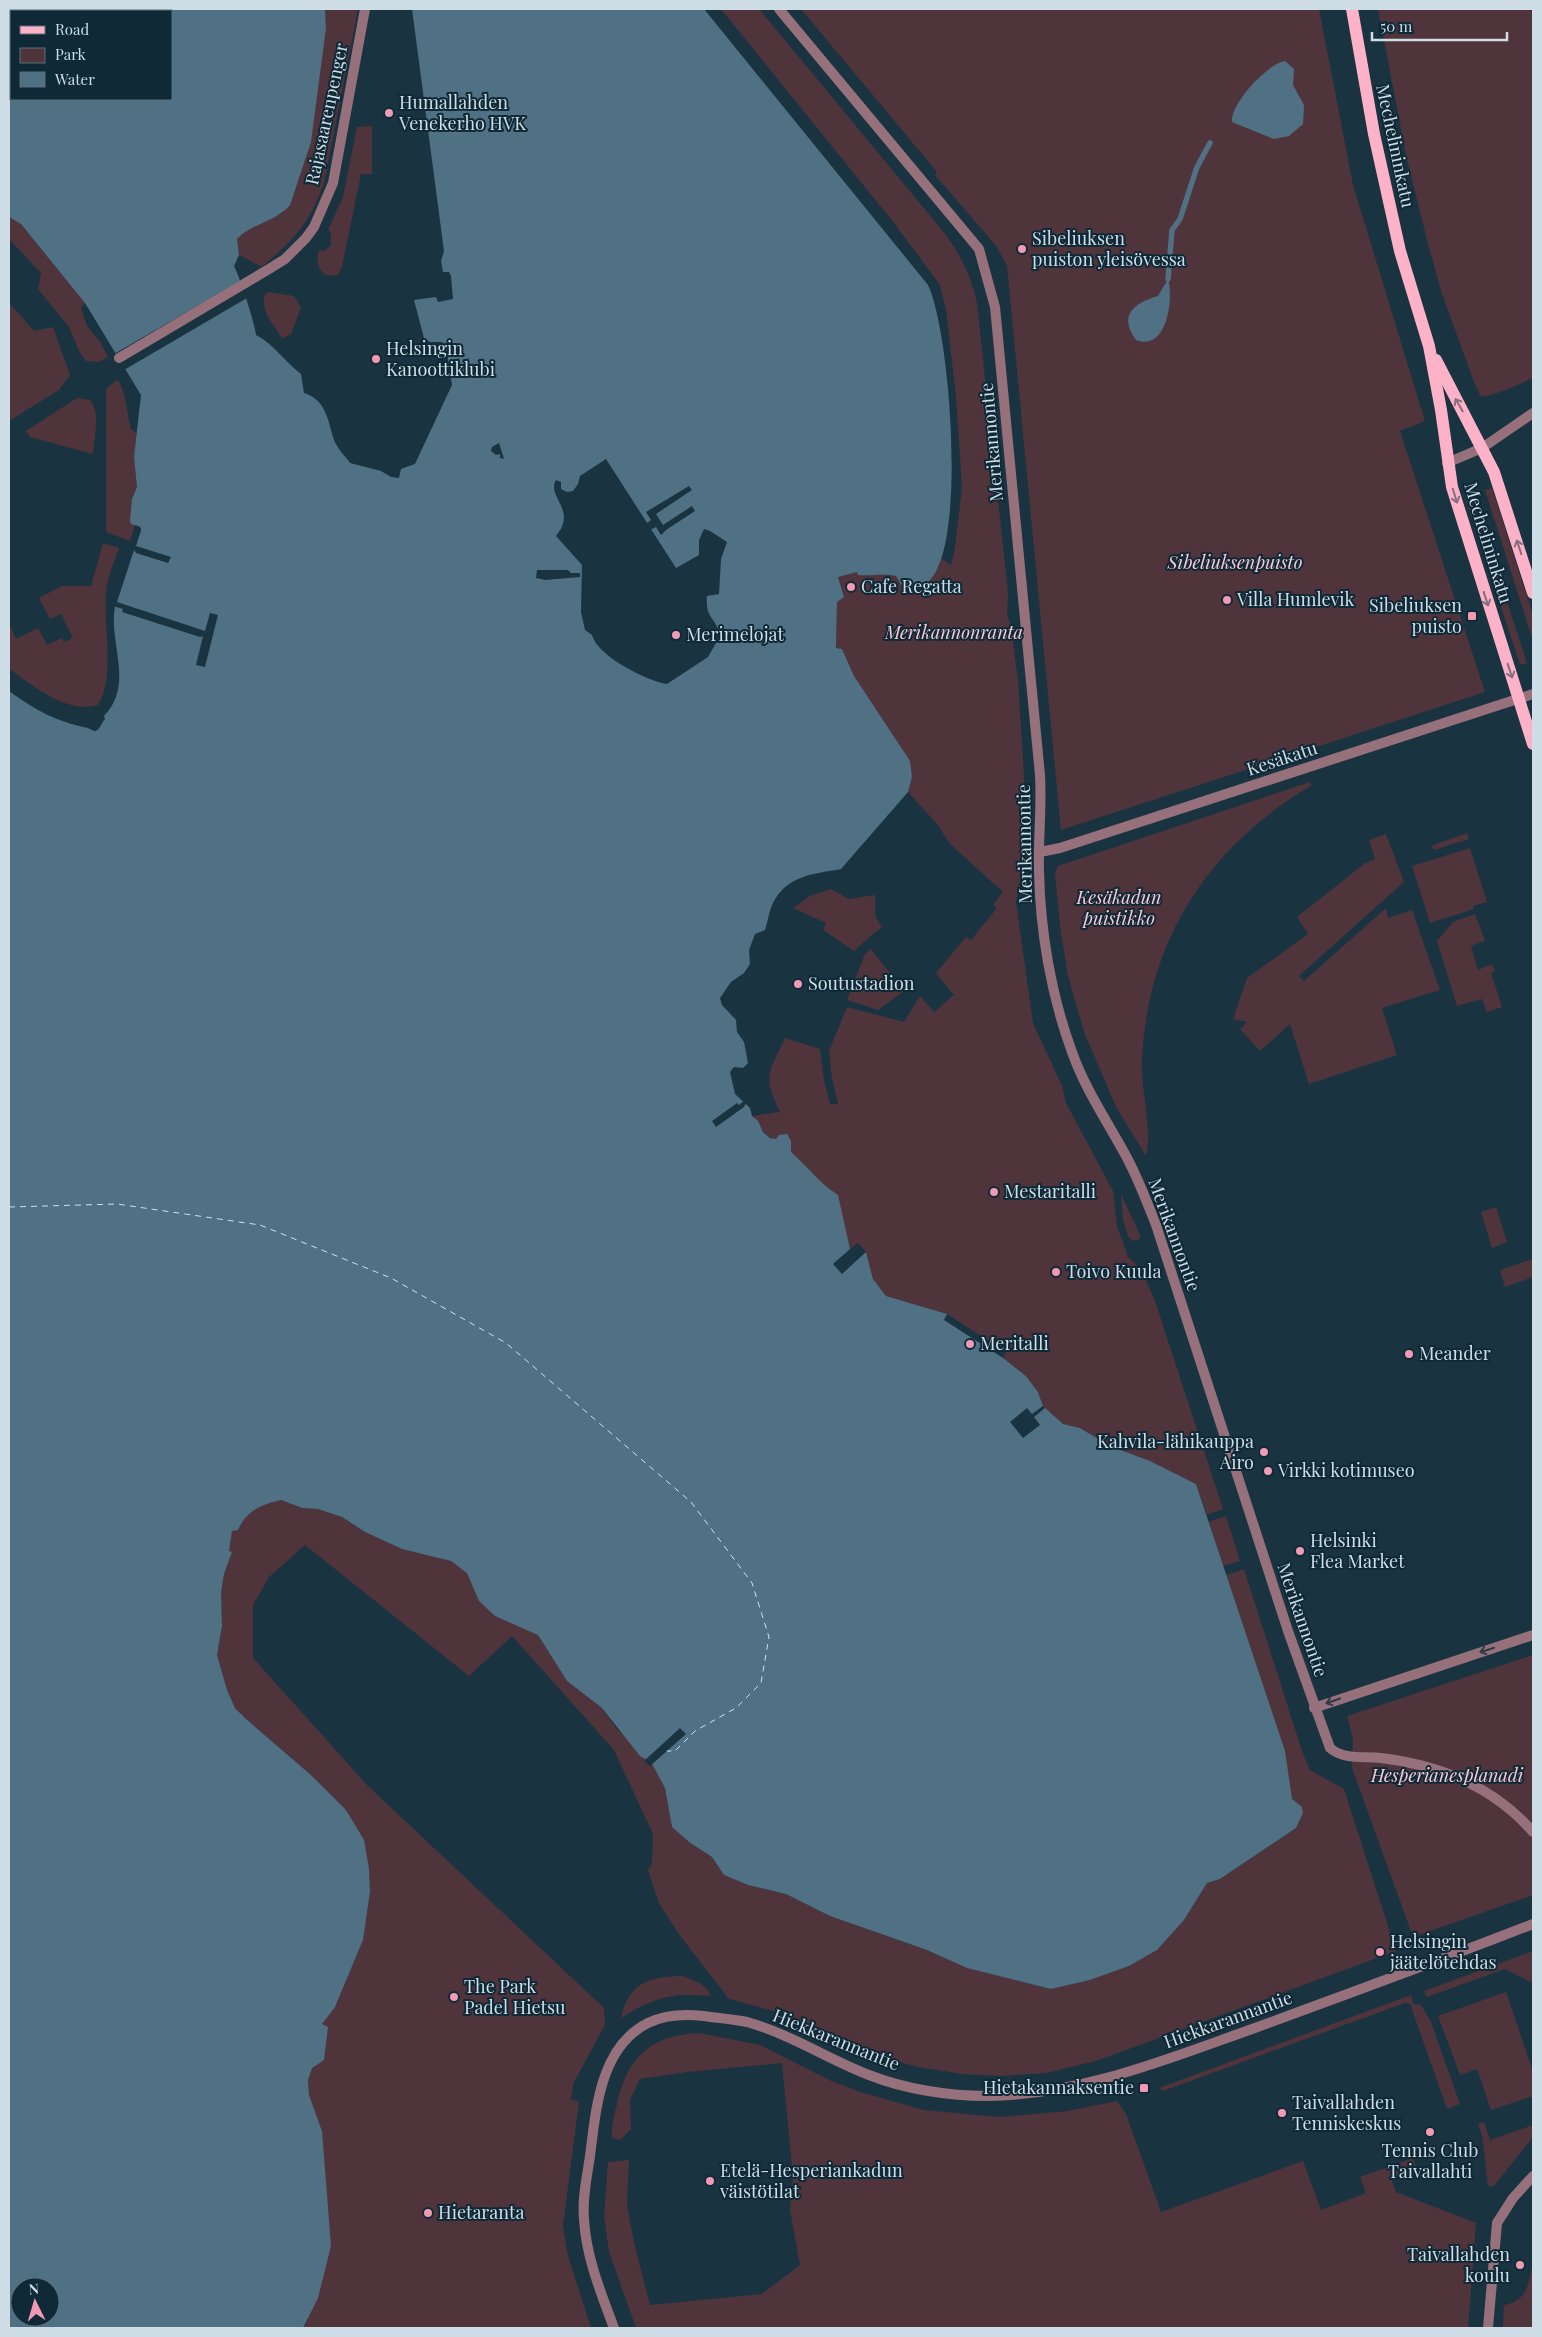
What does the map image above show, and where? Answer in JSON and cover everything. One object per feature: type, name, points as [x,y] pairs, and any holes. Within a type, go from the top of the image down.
[{"type":"main road","name":"Mechelininkatu","points":[[1352,9],[1374,134],[1398,242],[1429,346],[1441,410],[1452,487],[1533,744]]},
{"type":"main road","name":"Mechelininkatu","points":[[1429,346],[1482,448],[1499,486],[1533,593]]},
{"type":"street","name":"Rajasaarenpenger","points":[[119,358],[257,278],[284,259],[306,238],[314,227],[333,182],[365,9]]},
{"type":"street","name":"Merikannontie","points":[[779,9],[979,250],[986,267],[996,307],[1040,775],[1039,877],[1044,929],[1061,1018],[1072,1052],[1088,1088],[1146,1199],[1314,1708]]},
{"type":"street","points":[[1448,463],[1482,448],[1533,413]]},
{"type":"street","name":"Kesäkatu","points":[[1040,852],[1060,848],[1533,694]]},
{"type":"street","points":[[1533,1635],[1314,1708],[1330,1748],[1336,1754],[1380,1758],[1439,1769],[1464,1780],[1490,1795],[1513,1812],[1533,1832]]},
{"type":"street","name":"Hiekkarannantie","points":[[614,2328],[588,2253],[583,2218],[584,2200],[599,2097],[607,2070],[616,2053],[630,2036],[645,2024],[675,2015],[742,2021],[871,2076],[917,2088],[985,2096],[1032,2093],[1085,2084],[1136,2070],[1411,1971],[1533,1924]]},
{"type":"street","points":[[1488,2328],[1497,2223],[1514,2198],[1533,2176]]},
{"type":"green space","points":[[325,9],[358,9],[324,183],[313,210],[300,230],[284,248],[262,267],[239,255],[237,239],[245,230],[283,213],[326,28]]},
{"type":"green space","name":"Merikannonranta","points":[[721,9],[759,9],[942,230],[954,247],[972,283],[977,303],[1008,593],[1007,615],[1011,627],[1018,680],[1024,776],[1024,854],[1016,902],[1033,1023],[1062,1086],[1066,1103],[1113,1191],[1117,1226],[1128,1257],[1135,1263],[1145,1278],[1155,1301],[1223,1509],[1207,1515],[1196,1484],[1150,1461],[1110,1446],[1080,1428],[1063,1424],[1043,1406],[1038,1392],[1026,1376],[1003,1358],[1006,1352],[947,1314],[886,1296],[873,1279],[866,1252],[858,1243],[850,1249],[837,1195],[790,1152],[791,1141],[769,1137],[752,1116],[780,1112],[774,1100],[769,1082],[772,1067],[785,1038],[820,1049],[824,1080],[830,1104],[838,1104],[832,1078],[829,1051],[847,1007],[904,1022],[920,996],[934,1012],[954,995],[936,973],[966,937],[971,940],[997,908],[993,905],[1003,892],[950,844],[937,824],[908,792],[912,777],[854,676],[842,649],[837,648],[836,645],[837,602],[844,597],[838,577],[857,572],[896,576],[902,586],[939,567],[941,558],[951,565],[955,548],[962,487],[956,396],[946,310],[940,285],[894,223]]},
{"type":"green space","name":"Sibeliuksenpuisto","points":[[801,9],[1319,9],[1353,185],[1425,421],[1400,431],[1485,692],[1061,830],[1007,266],[997,247],[935,175],[937,172]]},
{"type":"green space","points":[[1378,9],[1533,9],[1533,378],[1508,389],[1481,397],[1442,294],[1406,155]]},
{"type":"green space","points":[[372,126],[372,174],[361,174],[342,267],[338,275],[327,275],[320,270],[318,261],[319,250],[325,251],[331,245],[331,233],[328,230],[343,197],[357,127]]},
{"type":"green space","points":[[9,217],[21,224],[85,303],[81,308],[87,326],[100,342],[108,357],[99,362],[86,361],[79,351],[69,327],[38,289],[41,273],[9,239]]},
{"type":"green space","points":[[268,292],[294,296],[301,308],[291,334],[282,339],[265,309],[264,296]]},
{"type":"green space","points":[[9,303],[34,331],[53,327],[70,375],[59,390],[9,421]]},
{"type":"green space","points":[[117,380],[124,396],[131,429],[137,434],[134,457],[137,487],[132,499],[131,524],[135,525],[130,541],[106,532],[106,389]]},
{"type":"green space","points":[[77,398],[90,400],[95,411],[96,426],[93,454],[30,437],[26,431]]},
{"type":"green space","points":[[1492,488],[1533,615],[1533,641],[1485,490]]},
{"type":"green space","points":[[1472,495],[1527,663],[1520,665],[1465,497]]},
{"type":"green space","points":[[103,543],[119,548],[108,580],[106,599],[107,679],[104,693],[98,705],[74,706],[51,697],[9,669],[9,624],[16,639],[38,628],[47,645],[62,638],[64,642],[73,638],[61,614],[50,619],[39,598],[62,586],[91,586]]},
{"type":"green space","name":"Kesäkadun puistikko","points":[[1310,782],[1312,785],[1276,809],[1243,836],[1215,866],[1191,899],[1172,935],[1157,973],[1147,1015],[1142,1059],[1148,1134],[1146,1156],[1116,1107],[1084,1032],[1068,976],[1060,926],[1055,873],[1058,866]]},
{"type":"green space","points":[[1467,833],[1469,839],[1434,850],[1431,846]]},
{"type":"green space","points":[[1386,834],[1404,882],[1299,976],[1304,981],[1386,908],[1388,918],[1412,910],[1440,990],[1382,1008],[1397,1055],[1309,1084],[1290,1024],[1260,1051],[1240,1029],[1247,1022],[1233,1019],[1247,978],[1308,934],[1297,917],[1364,864],[1375,859],[1369,840]]},
{"type":"green space","points":[[1470,848],[1487,902],[1473,906],[1474,909],[1430,923],[1412,866]]},
{"type":"green space","points":[[831,889],[849,899],[875,895],[875,915],[882,928],[854,951],[823,930],[826,923],[793,908],[810,896]]},
{"type":"green space","points":[[1475,914],[1485,941],[1471,946],[1478,970],[1492,964],[1495,972],[1491,973],[1502,1007],[1487,1012],[1482,999],[1457,1006],[1437,941],[1453,922]]},
{"type":"green space","points":[[871,949],[904,991],[878,1010],[847,1000],[865,954]]},
{"type":"green space","points":[[1121,1194],[1140,1235],[1140,1239],[1133,1241],[1129,1238],[1123,1220]]},
{"type":"green space","points":[[1496,1207],[1507,1242],[1492,1248],[1481,1212]]},
{"type":"green space","points":[[1533,1259],[1533,1277],[1505,1287],[1500,1270]]},
{"type":"green space","points":[[281,1500],[302,1508],[318,1509],[342,1517],[365,1532],[402,1549],[451,1561],[468,1573],[479,1601],[495,1615],[538,1635],[567,1681],[602,1708],[617,1729],[651,1762],[665,1788],[672,1827],[689,1842],[712,1857],[724,1875],[748,1885],[786,1894],[830,1916],[927,1950],[967,1968],[1051,1989],[1090,1980],[1129,1966],[1157,1950],[1184,1920],[1207,1883],[1220,1879],[1296,1828],[1303,1813],[1292,1799],[1284,1751],[1226,1575],[1244,1569],[1302,1751],[1310,1770],[1344,1789],[1396,1951],[1096,2061],[1046,2073],[1002,2076],[962,2074],[918,2067],[864,2052],[777,2012],[729,1999],[678,1933],[659,1903],[648,1870],[652,1864],[653,1834],[614,1750],[512,1636],[469,1676],[305,1545],[269,1577],[253,1605],[253,1658],[368,1786],[604,2008],[605,2025],[573,2084],[571,2100],[579,2101],[563,2226],[568,2256],[591,2328],[303,2328],[307,2322],[327,2205],[322,2131],[309,2095],[308,2080],[322,2024],[326,2016],[335,2007],[363,1940],[370,1892],[369,1869],[346,1810],[311,1775],[235,1708],[227,1690],[217,1655],[222,1626],[221,1593],[224,1574],[232,1552],[229,1551],[232,1530],[238,1530],[246,1517],[255,1509]]},
{"type":"green space","points":[[1226,1516],[1240,1561],[1223,1566],[1209,1522]]},
{"type":"green space","name":"Hesperianesplanadi","points":[[1533,1655],[1533,1895],[1413,1937],[1352,1768],[1353,1739],[1347,1716]]},
{"type":"green space","points":[[1533,1951],[1533,1983],[1505,1969],[1427,1997],[1424,1991]]},
{"type":"green space","points":[[681,1976],[703,1985],[711,1996],[680,1995],[662,1998],[646,2004],[621,2018],[629,1997],[642,1984],[659,1978]]},
{"type":"green space","points":[[1506,1992],[1533,2072],[1533,2096],[1491,2110],[1477,2069],[1460,2075],[1438,2016]]},
{"type":"green space","points":[[1411,1995],[1413,2004],[1421,2005],[1431,2022],[1460,2104],[1447,2109],[1410,2004],[1405,2003],[1163,2091],[1159,2088]]},
{"type":"green space","points":[[699,2033],[760,2045],[829,2080],[860,2092],[924,2110],[999,2117],[1068,2111],[1117,2101],[1126,2114],[1161,2212],[1303,2161],[1321,2210],[1366,2193],[1360,2177],[1413,2158],[1417,2170],[1391,2179],[1396,2192],[1476,2223],[1468,2328],[636,2328],[609,2252],[604,2216],[608,2162],[629,2160],[627,2205],[634,2243],[650,2305],[762,2294],[800,2265],[790,2210],[793,2177],[782,2063],[687,2072],[640,2079],[630,2100],[631,2129],[620,2140],[612,2138],[613,2121],[621,2088],[627,2073],[635,2061],[655,2044],[667,2038]]},
{"type":"green space","points":[[1484,2122],[1490,2140],[1533,2125],[1533,2137],[1494,2186],[1488,2186],[1482,2135],[1478,2124]]},
{"type":"green space","points":[[1533,2263],[1533,2328],[1503,2328],[1504,2305],[1518,2300],[1526,2290]]},
{"type":"water","points":[[9,9],[325,9],[326,28],[311,142],[290,205],[278,215],[250,229],[237,239],[239,255],[234,266],[247,300],[256,335],[268,343],[301,374],[304,393],[312,396],[322,406],[334,440],[341,452],[350,463],[381,471],[391,477],[399,478],[401,469],[415,464],[452,385],[446,346],[442,342],[430,342],[424,338],[414,300],[436,297],[438,302],[453,299],[451,276],[449,272],[443,272],[441,261],[444,251],[412,9],[704,9],[928,285],[936,309],[943,345],[951,436],[951,482],[948,524],[941,558],[930,580],[924,585],[917,587],[902,586],[896,576],[891,575],[858,575],[857,572],[838,577],[844,597],[837,602],[836,648],[842,649],[854,676],[910,761],[912,777],[908,792],[841,869],[802,877],[786,887],[779,894],[770,909],[765,930],[755,934],[749,950],[750,964],[744,973],[731,982],[720,998],[722,1005],[736,1020],[737,1032],[744,1042],[748,1063],[743,1068],[734,1067],[730,1072],[735,1094],[750,1108],[752,1116],[758,1121],[763,1132],[770,1138],[776,1139],[779,1135],[787,1134],[791,1141],[791,1152],[819,1180],[838,1195],[850,1249],[833,1264],[842,1274],[866,1252],[873,1279],[886,1296],[947,1314],[944,1320],[1003,1358],[1026,1376],[1038,1392],[1043,1406],[1063,1424],[1080,1428],[1110,1446],[1150,1461],[1196,1484],[1285,1751],[1292,1799],[1302,1807],[1303,1813],[1296,1828],[1220,1879],[1207,1883],[1184,1920],[1157,1950],[1129,1966],[1090,1980],[1051,1989],[967,1968],[927,1950],[830,1916],[786,1894],[748,1885],[724,1875],[712,1857],[689,1842],[672,1827],[665,1788],[651,1762],[640,1756],[602,1708],[567,1681],[538,1635],[495,1616],[479,1601],[467,1573],[451,1561],[402,1549],[365,1532],[342,1517],[318,1509],[302,1508],[281,1500],[255,1509],[238,1530],[232,1531],[229,1551],[232,1552],[224,1574],[221,1593],[222,1626],[217,1655],[227,1690],[235,1708],[311,1775],[346,1810],[364,1840],[369,1869],[370,1892],[363,1940],[335,2007],[322,2024],[328,2027],[324,2060],[312,2068],[308,2080],[309,2095],[322,2131],[331,2246],[318,2298],[303,2328],[9,2328],[9,691],[47,714],[66,722],[95,731],[100,728],[105,719],[104,716],[113,703],[118,690],[119,663],[115,635],[115,606],[141,530],[140,527],[131,524],[130,521],[132,499],[137,487],[134,457],[141,395],[85,303],[21,224],[9,217]],"holes":[[[499,443],[504,459],[500,458],[500,454],[496,455],[491,451],[492,447]],[[606,459],[676,568],[699,555],[699,540],[704,529],[727,542],[721,559],[719,594],[707,596],[709,614],[720,636],[708,657],[667,684],[636,673],[613,659],[603,651],[592,635],[585,630],[581,612],[582,565],[556,536],[562,527],[564,519],[563,511],[555,492],[556,480],[561,482],[561,489],[567,492],[573,491],[578,484],[580,476]]]},
{"type":"water","points":[[1285,61],[1294,69],[1293,85],[1304,105],[1303,124],[1289,136],[1274,139],[1232,122],[1233,114],[1243,95],[1260,76],[1278,63]]},
{"type":"water","points":[[1168,279],[1170,299],[1166,322],[1155,338],[1147,342],[1136,340],[1128,324],[1131,311],[1142,302],[1158,296]]},
{"type":"pier","points":[[244,279],[247,298],[124,370],[114,354]]},
{"type":"pier","points":[[689,486],[692,490],[656,514],[663,525],[692,506],[695,511],[661,535],[656,527],[650,530],[646,524],[651,520],[646,512]]},
{"type":"pier","points":[[135,525],[140,527],[141,530],[136,546],[171,557],[168,563],[136,553],[134,550],[117,602],[205,631],[210,613],[218,615],[205,667],[196,665],[203,636],[200,637],[122,612],[123,609],[113,606],[138,530],[135,528]]},
{"type":"pier","points":[[537,570],[568,570],[571,573],[580,573],[580,577],[545,580],[536,578]]},
{"type":"pier","points":[[744,1101],[746,1103],[744,1107],[716,1127],[712,1121],[737,1103],[739,1105]]},
{"type":"pier","points":[[1043,1406],[1045,1408],[1034,1417],[1040,1425],[1023,1438],[1010,1422],[1027,1408],[1032,1414]]},
{"type":"pier","points":[[680,1728],[686,1734],[650,1766],[644,1761]]},
{"type":"waterway","points":[[1168,279],[1172,230],[1180,219],[1197,167],[1210,143]]},
{"type":"ferry route","points":[[9,1207],[117,1204],[260,1225],[391,1278],[506,1343],[691,1502],[752,1583],[769,1637],[761,1683],[736,1708],[695,1731],[675,1751],[667,1751]]},
{"type":"place","name":"Humallahden Venekerho HVK","points":[[389,113]]},
{"type":"place","name":"Sibeliuksen puiston yleisövessa","points":[[1022,249]]},
{"type":"place","name":"Helsingin Kanoottiklubi","points":[[376,359]]},
{"type":"place","name":"Cafe Regatta","points":[[851,587]]},
{"type":"place","name":"Villa Humlevik","points":[[1227,600]]},
{"type":"place","name":"Sibeliuksen puisto","points":[[1472,616]]},
{"type":"place","name":"Merimelojat","points":[[676,635]]},
{"type":"place","name":"Soutustadion","points":[[798,984]]},
{"type":"place","name":"Mestaritalli","points":[[994,1192]]},
{"type":"place","name":"Toivo Kuula","points":[[1056,1272]]},
{"type":"place","name":"Meritalli","points":[[970,1344]]},
{"type":"place","name":"Meander","points":[[1409,1354]]},
{"type":"place","name":"Kahvila-lähikauppa Airo","points":[[1264,1452]]},
{"type":"place","name":"Virkki kotimuseo","points":[[1268,1471]]},
{"type":"place","name":"Helsinki Flea Market","points":[[1300,1551]]},
{"type":"place","name":"Helsingin jäätelötehdas","points":[[1380,1952]]},
{"type":"place","name":"The Park Padel Hietsu","points":[[454,1997]]},
{"type":"place","name":"Hietakannaksentie","points":[[1144,2088]]},
{"type":"place","name":"Taivallahden Tenniskeskus","points":[[1282,2113]]},
{"type":"place","name":"Tennis Club Taivallahti","points":[[1430,2132]]},
{"type":"place","name":"Etelä-Hesperiankadun väistötilat","points":[[710,2181]]},
{"type":"place","name":"Hietaranta","points":[[428,2213]]},
{"type":"place","name":"Taivallahden koulu","points":[[1520,2265]]}]
